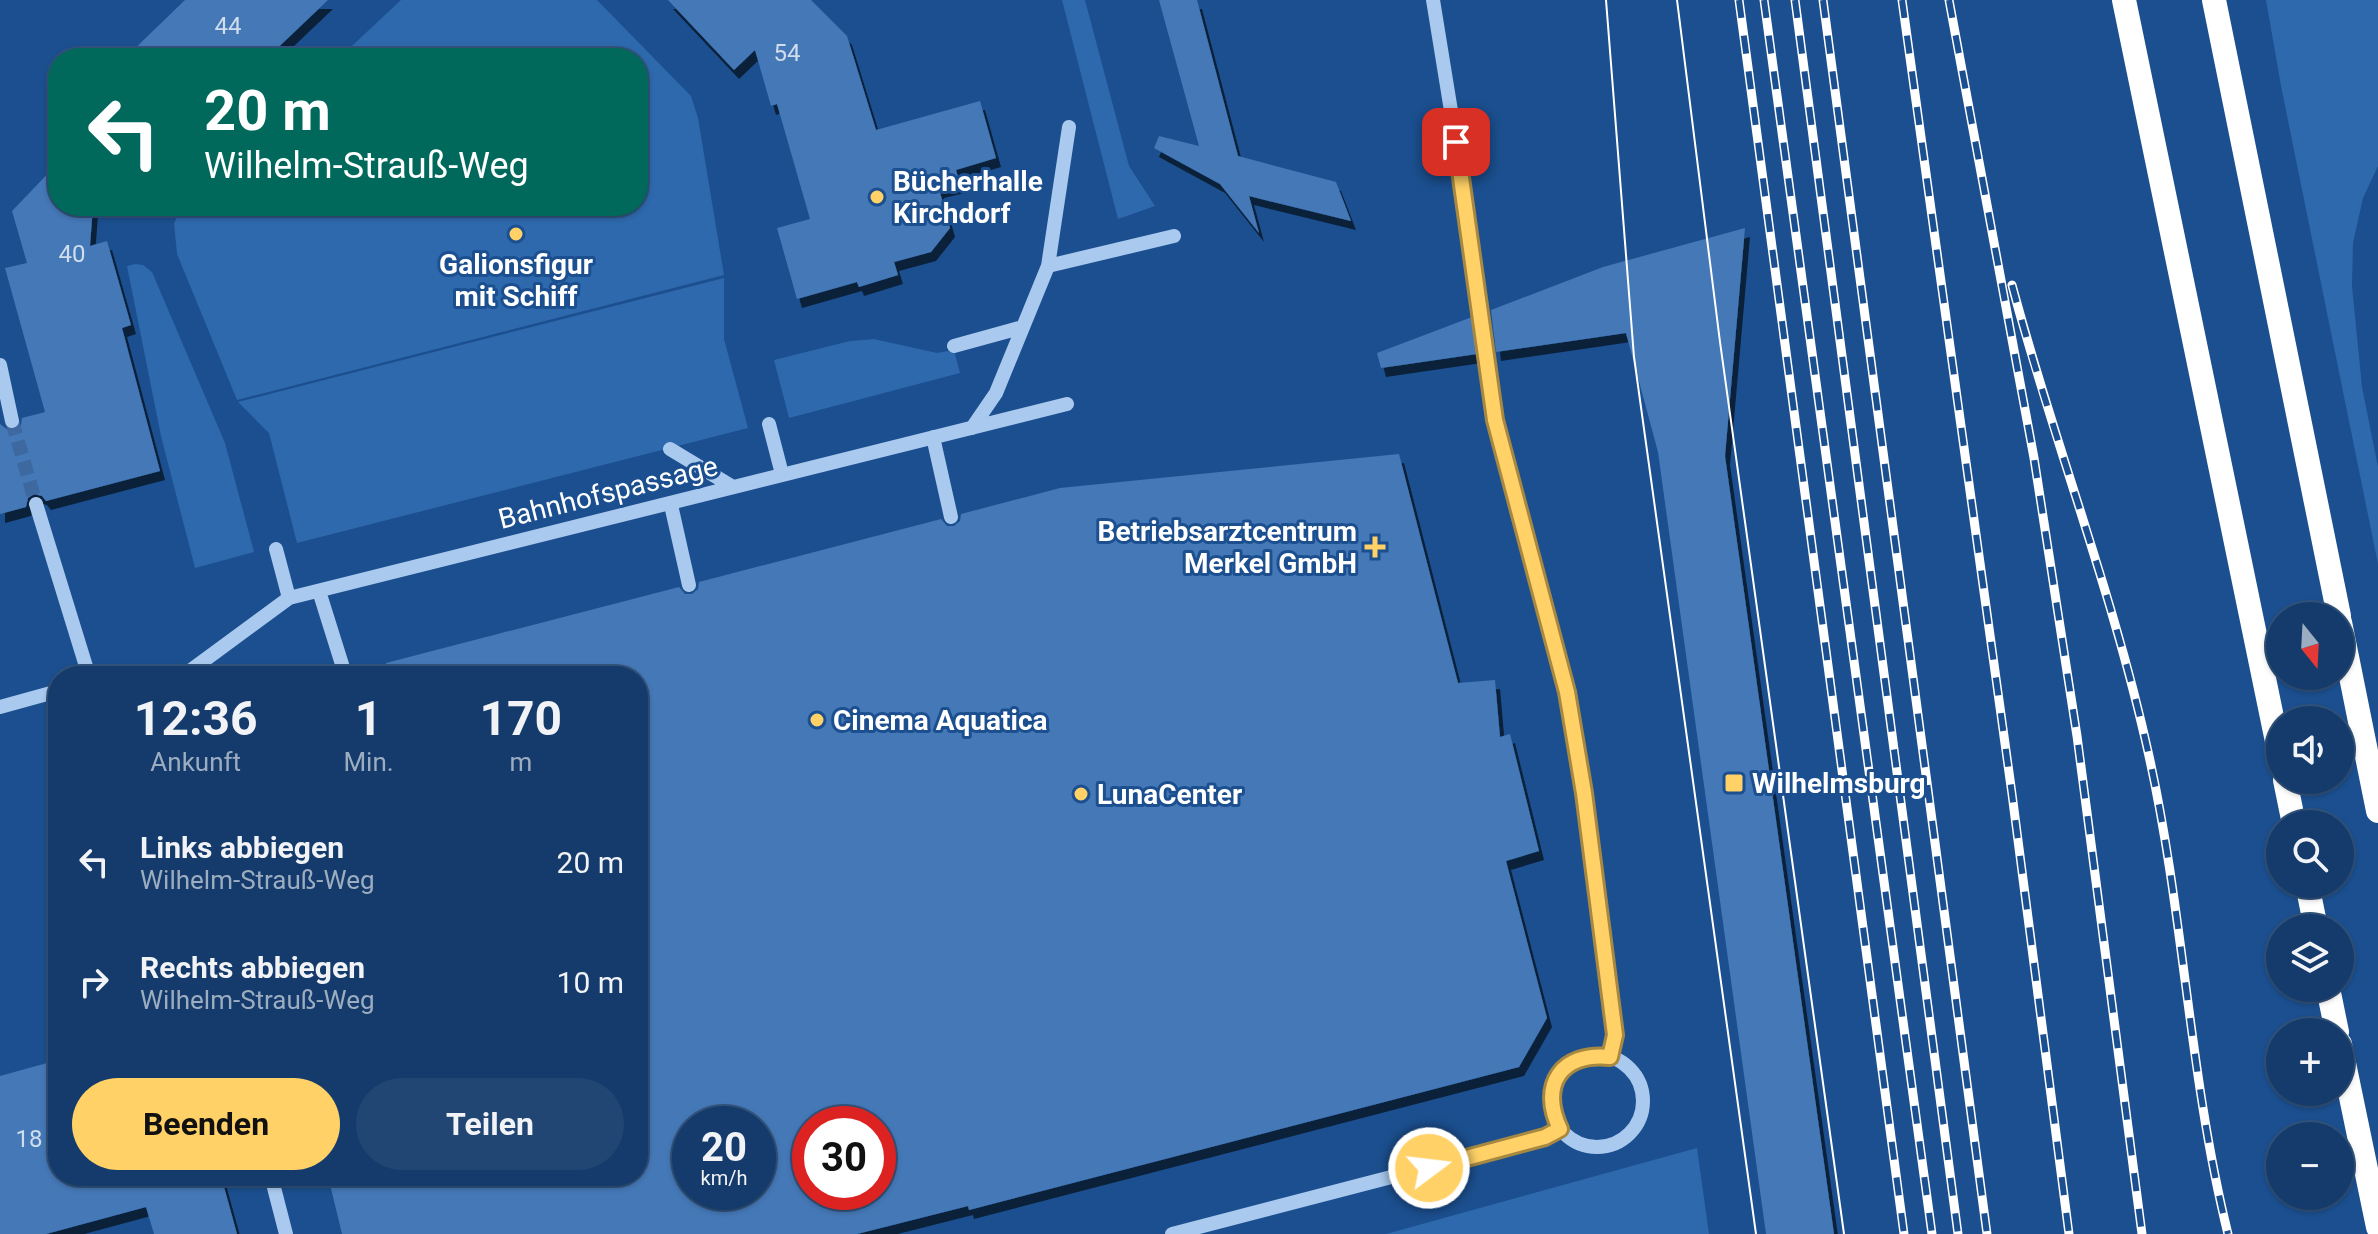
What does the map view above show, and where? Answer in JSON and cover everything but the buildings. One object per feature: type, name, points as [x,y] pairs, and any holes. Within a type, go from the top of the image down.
[{"type":"highway","points":[[2124,0],[2270,706]]},
{"type":"highway","points":[[2214,0],[2336,602]]},
{"type":"highway","points":[[2353,690],[2378,811]]},
{"type":"highway","points":[[2353,1106],[2378,1227]]},
{"type":"street","points":[[1433,0],[1472,240],[1495,420],[1567,692],[1584,793],[1615,1035],[1610,1057]]},
{"type":"street","points":[[972,428],[996,393],[1048,266],[1069,127]]},
{"type":"street","points":[[1048,266],[1174,236]]},
{"type":"street","points":[[954,346],[1023,327]]},
{"type":"street","points":[[0,365],[12,421]]},
{"type":"street","name":"Bahnhofspassage","points":[[197,666],[289,598],[1067,404]]},
{"type":"street","points":[[769,424],[782,474]]},
{"type":"street","points":[[933,437],[951,517]]},
{"type":"street","points":[[670,449],[733,487]]},
{"type":"street","points":[[36,504],[86,666]]},
{"type":"street","points":[[671,505],[689,585]]},
{"type":"street","points":[[276,549],[289,598]]},
{"type":"street","points":[[319,591],[342,666]]},
{"type":"street","points":[[0,707],[48,694]]},
{"type":"street","points":[[1591,1055],[1610,1057],[1625,1064],[1639,1084],[1643,1108],[1637,1124],[1625,1138],[1609,1146],[1590,1147],[1573,1141],[1560,1129],[1552,1112],[1551,1092],[1559,1074],[1573,1062],[1591,1055]]},
{"type":"street","points":[[1172,1234],[1545,1137],[1560,1129]]},
{"type":"street","points":[[274,1186],[286,1234]]},
{"type":"shaded area","points":[[401,0],[597,0],[644,48],[350,48]]},
{"type":"shaded area","points":[[1062,0],[1085,0],[1129,166],[1155,206],[1118,219]]},
{"type":"shaded area","points":[[2266,0],[2378,0],[2378,166],[2363,198],[2353,243],[2352,286],[2362,387],[2378,467],[2378,564],[2281,86]]},
{"type":"shaded area","points":[[648,52],[691,96],[698,118],[724,275],[237,400],[177,254],[174,223],[178,216],[648,216]]},
{"type":"shaded area","points":[[143,265],[152,272],[225,443],[254,552],[195,568],[161,436],[127,266]]},
{"type":"shaded area","points":[[724,278],[724,339],[748,428],[297,543],[269,433],[238,402]]},
{"type":"shaded area","points":[[874,339],[937,353],[954,350],[960,373],[789,418],[774,360],[850,341]]},
{"type":"shaded area","points":[[1697,1148],[1709,1234],[1386,1234]]},
{"type":"tunnel","points":[[12,421],[36,504]]},
{"type":"tram line","points":[[1606,0],[1634,357],[1756,1234]]},
{"type":"tram line","points":[[1677,0],[1720,342],[1844,1234]]},
{"type":"railway","points":[[1739,0],[1904,1234]]},
{"type":"railway","points":[[1764,0],[1932,1234]]},
{"type":"railway","points":[[1795,0],[1958,1234]]},
{"type":"railway","points":[[1823,0],[1987,1234]]},
{"type":"railway","points":[[1902,0],[2012,794],[2069,1234]]},
{"type":"railway","points":[[1949,0],[2034,458],[2077,736],[2142,1234]]},
{"type":"railway","points":[[2012,285],[2119,637],[2149,756],[2171,875],[2204,1115],[2228,1234]]},
{"type":"place","name":"Bücherhalle Kirchdorf","points":[[877,197]]},
{"type":"place","name":"Galionsfigur mit Schiff","points":[[516,234]]},
{"type":"place","name":"Betriebsarztcentrum Merkel GmbH","points":[[1375,547]]},
{"type":"place","name":"Cinema Aquatica","points":[[817,720]]},
{"type":"place","name":"Wilhelmsburg","points":[[1734,783]]},
{"type":"place","name":"LunaCenter","points":[[1081,794]]},
{"type":"route","points":[[1429,1168],[1545,1137],[1560,1129],[1552,1112],[1551,1092],[1559,1074],[1573,1062],[1591,1055],[1610,1057],[1615,1035],[1584,793],[1567,692],[1495,420],[1456,142]]}]
